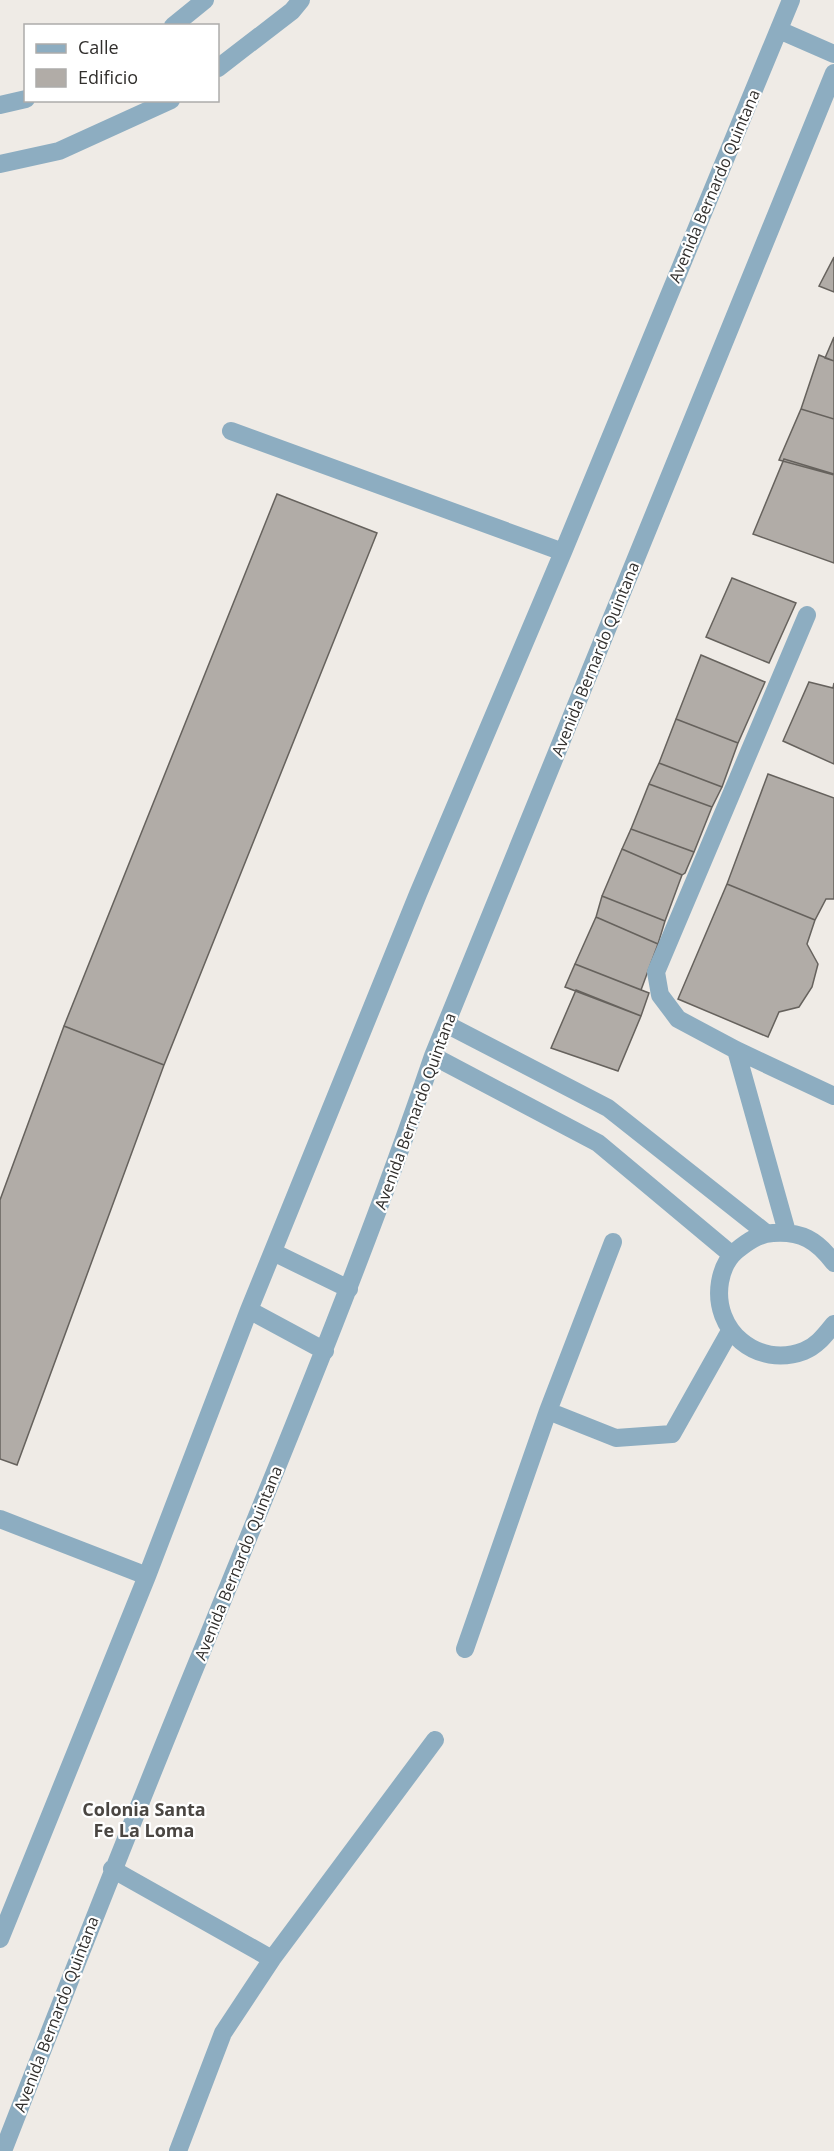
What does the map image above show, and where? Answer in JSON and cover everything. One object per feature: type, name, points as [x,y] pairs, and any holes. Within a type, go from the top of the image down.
[{"type":"street","points":[[175,24],[205,0]]},
{"type":"street","points":[[219,67],[292,11],[301,0]]},
{"type":"street","name":"Avenida Bernardo Quintana","points":[[0,1939],[147,1576],[249,1310],[418,894],[791,0]]},
{"type":"street","points":[[779,30],[834,54]]},
{"type":"street","name":"Avenida Bernardo Quintana","points":[[3,2151],[112,1869],[325,1351],[397,1163],[433,1056],[834,73]]},
{"type":"street","points":[[0,105],[24,99]]},
{"type":"street","points":[[0,164],[59,151],[167,102]]},
{"type":"street","points":[[231,430],[562,552]]},
{"type":"street","points":[[807,615],[656,972],[660,995],[678,1019],[736,1050],[834,1096]]},
{"type":"street","points":[[446,1024],[608,1108],[766,1233]]},
{"type":"street","points":[[736,1050],[786,1232]]},
{"type":"street","points":[[433,1056],[598,1143],[732,1255]]},
{"type":"street","points":[[834,1263],[823,1249],[807,1237],[786,1232],[766,1233],[747,1241],[732,1255],[722,1272],[718,1293],[721,1313],[730,1331],[745,1345],[763,1353],[784,1356],[804,1351],[821,1340],[834,1324]]},
{"type":"street","points":[[465,1649],[548,1411],[613,1242]]},
{"type":"street","points":[[273,1252],[349,1289]]},
{"type":"street","points":[[249,1310],[325,1351]]},
{"type":"street","points":[[548,1411],[616,1438],[672,1434],[730,1331]]},
{"type":"street","points":[[0,1519],[147,1576]]},
{"type":"street","points":[[177,2151],[224,2033],[272,1959],[435,1740]]},
{"type":"street","points":[[112,1869],[272,1959]]},
{"type":"building","points":[[834,257],[834,292],[819,286]]},
{"type":"building","points":[[834,337],[834,361],[825,358]]},
{"type":"building","points":[[819,355],[834,361],[834,419],[801,409]]},
{"type":"building","points":[[801,409],[834,419],[834,475],[779,460]]},
{"type":"building","points":[[784,459],[834,474],[834,563],[753,534]]},
{"type":"building","points":[[277,494],[377,533],[164,1065],[64,1026]]},
{"type":"building","points":[[732,578],[796,603],[769,663],[706,637]]},
{"type":"building","points":[[701,655],[765,682],[738,743],[676,719]]},
{"type":"building","points":[[809,682],[833,688],[834,683],[834,764],[783,741]]},
{"type":"building","points":[[676,719],[738,743],[722,787],[659,763]]},
{"type":"building","points":[[659,763],[722,787],[712,807],[649,784]]},
{"type":"building","points":[[768,774],[834,798],[834,899],[826,899],[815,920],[727,884]]},
{"type":"building","points":[[649,784],[712,807],[694,852],[631,829]]},
{"type":"building","points":[[631,829],[694,852],[685,873],[682,875],[622,849]]},
{"type":"building","points":[[622,849],[682,875],[665,921],[602,896]]},
{"type":"building","points":[[727,884],[815,920],[807,944],[818,964],[812,987],[799,1007],[779,1012],[768,1037],[678,999]]},
{"type":"building","points":[[602,896],[665,921],[658,944],[596,917]]},
{"type":"building","points":[[596,917],[658,944],[641,990],[575,964]]},
{"type":"building","points":[[575,964],[649,993],[641,1016],[565,987]]},
{"type":"building","points":[[576,990],[641,1016],[618,1071],[551,1048]]},
{"type":"building","points":[[64,1026],[164,1065],[17,1465],[0,1459],[0,1200]]},
{"type":"district","name":"Colonia Santa Fe La Loma","points":[[144,1819]]}]
